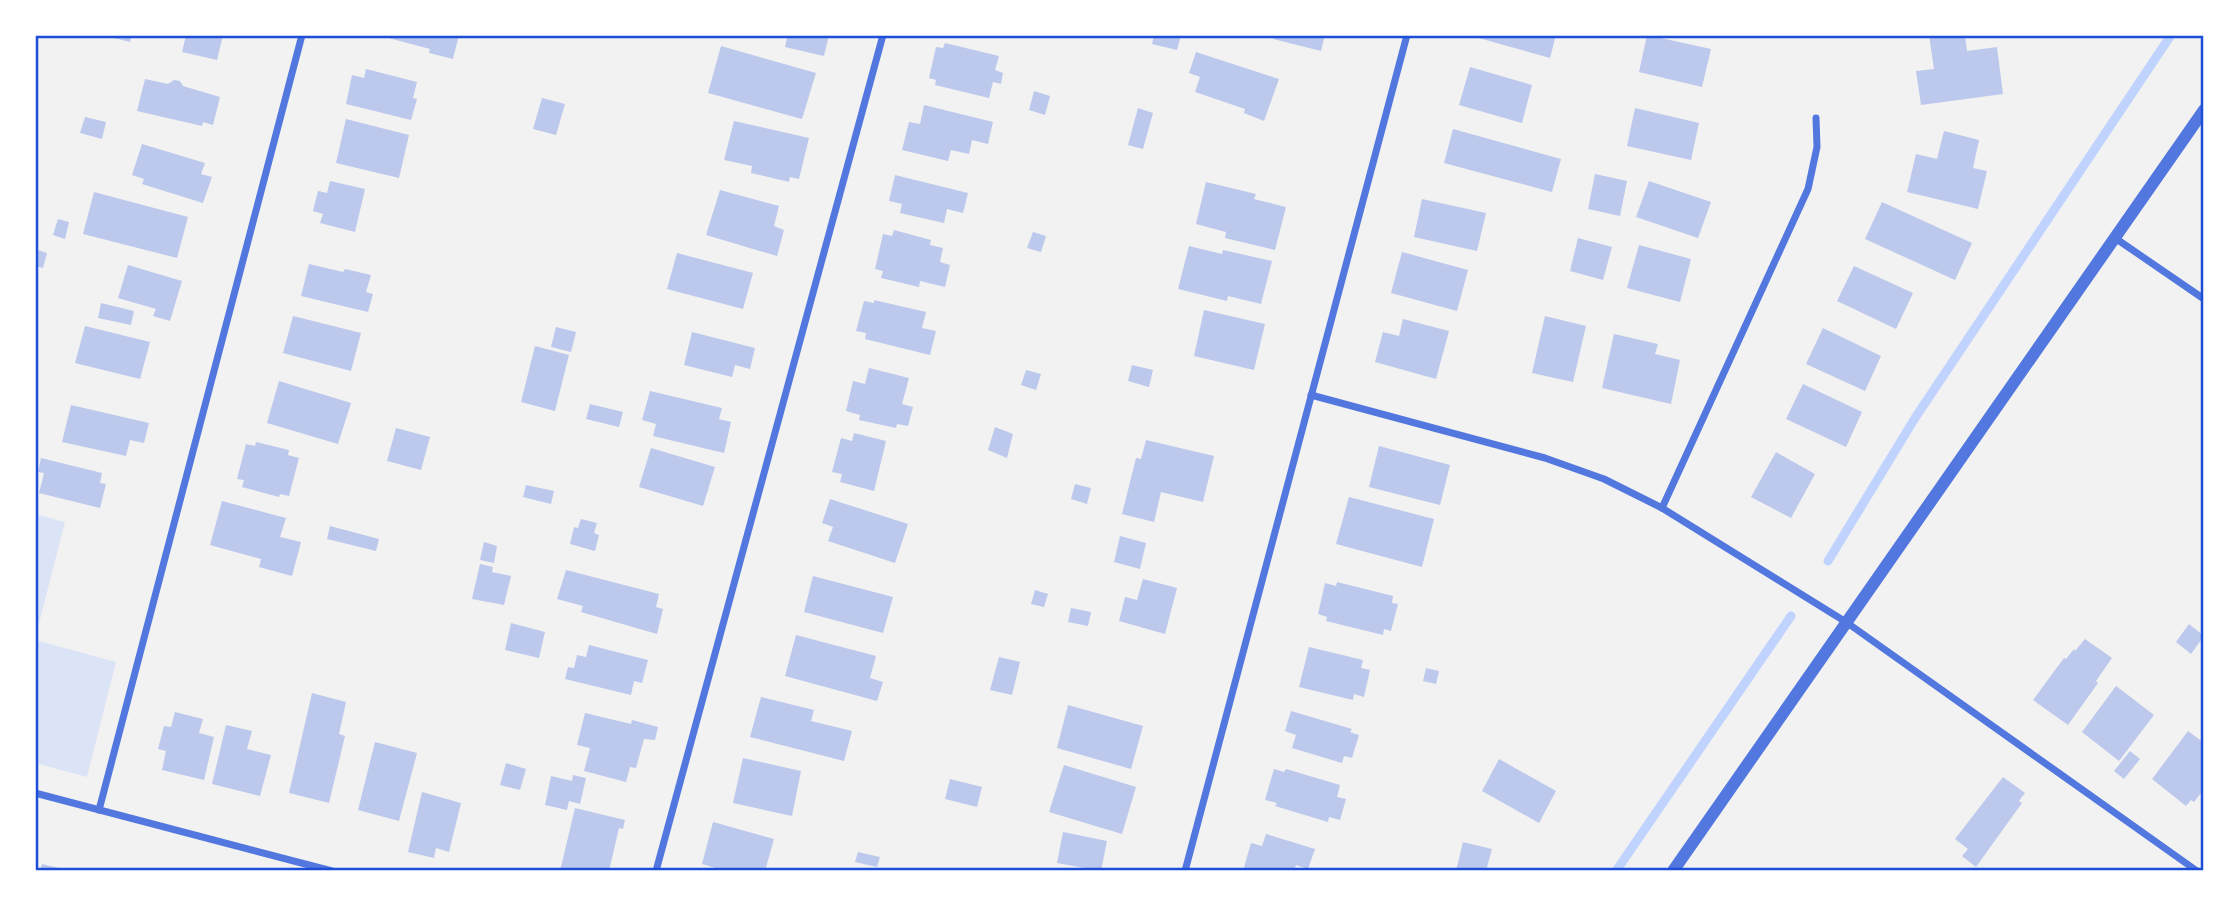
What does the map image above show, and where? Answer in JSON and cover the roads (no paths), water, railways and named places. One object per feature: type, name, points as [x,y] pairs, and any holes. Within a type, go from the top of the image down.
[{"type":"street","points":[[99,810],[302,35]]},
{"type":"street","points":[[656,871],[883,35]]},
{"type":"street","points":[[1185,871],[1407,35]]},
{"type":"street","points":[[1673,871],[2204,110]]},
{"type":"street","points":[[1662,508],[1808,189],[1817,147],[1816,118]]},
{"type":"street","points":[[2115,238],[2204,299]]},
{"type":"street","points":[[1311,395],[1545,458],[1604,480],[1662,508],[1846,622],[2197,871]]},
{"type":"street","points":[[35,793],[332,871]]},
{"type":"waterway","points":[[1828,561],[1915,418],[2171,35]]},
{"type":"waterway","points":[[1616,871],[1791,616]]}]
